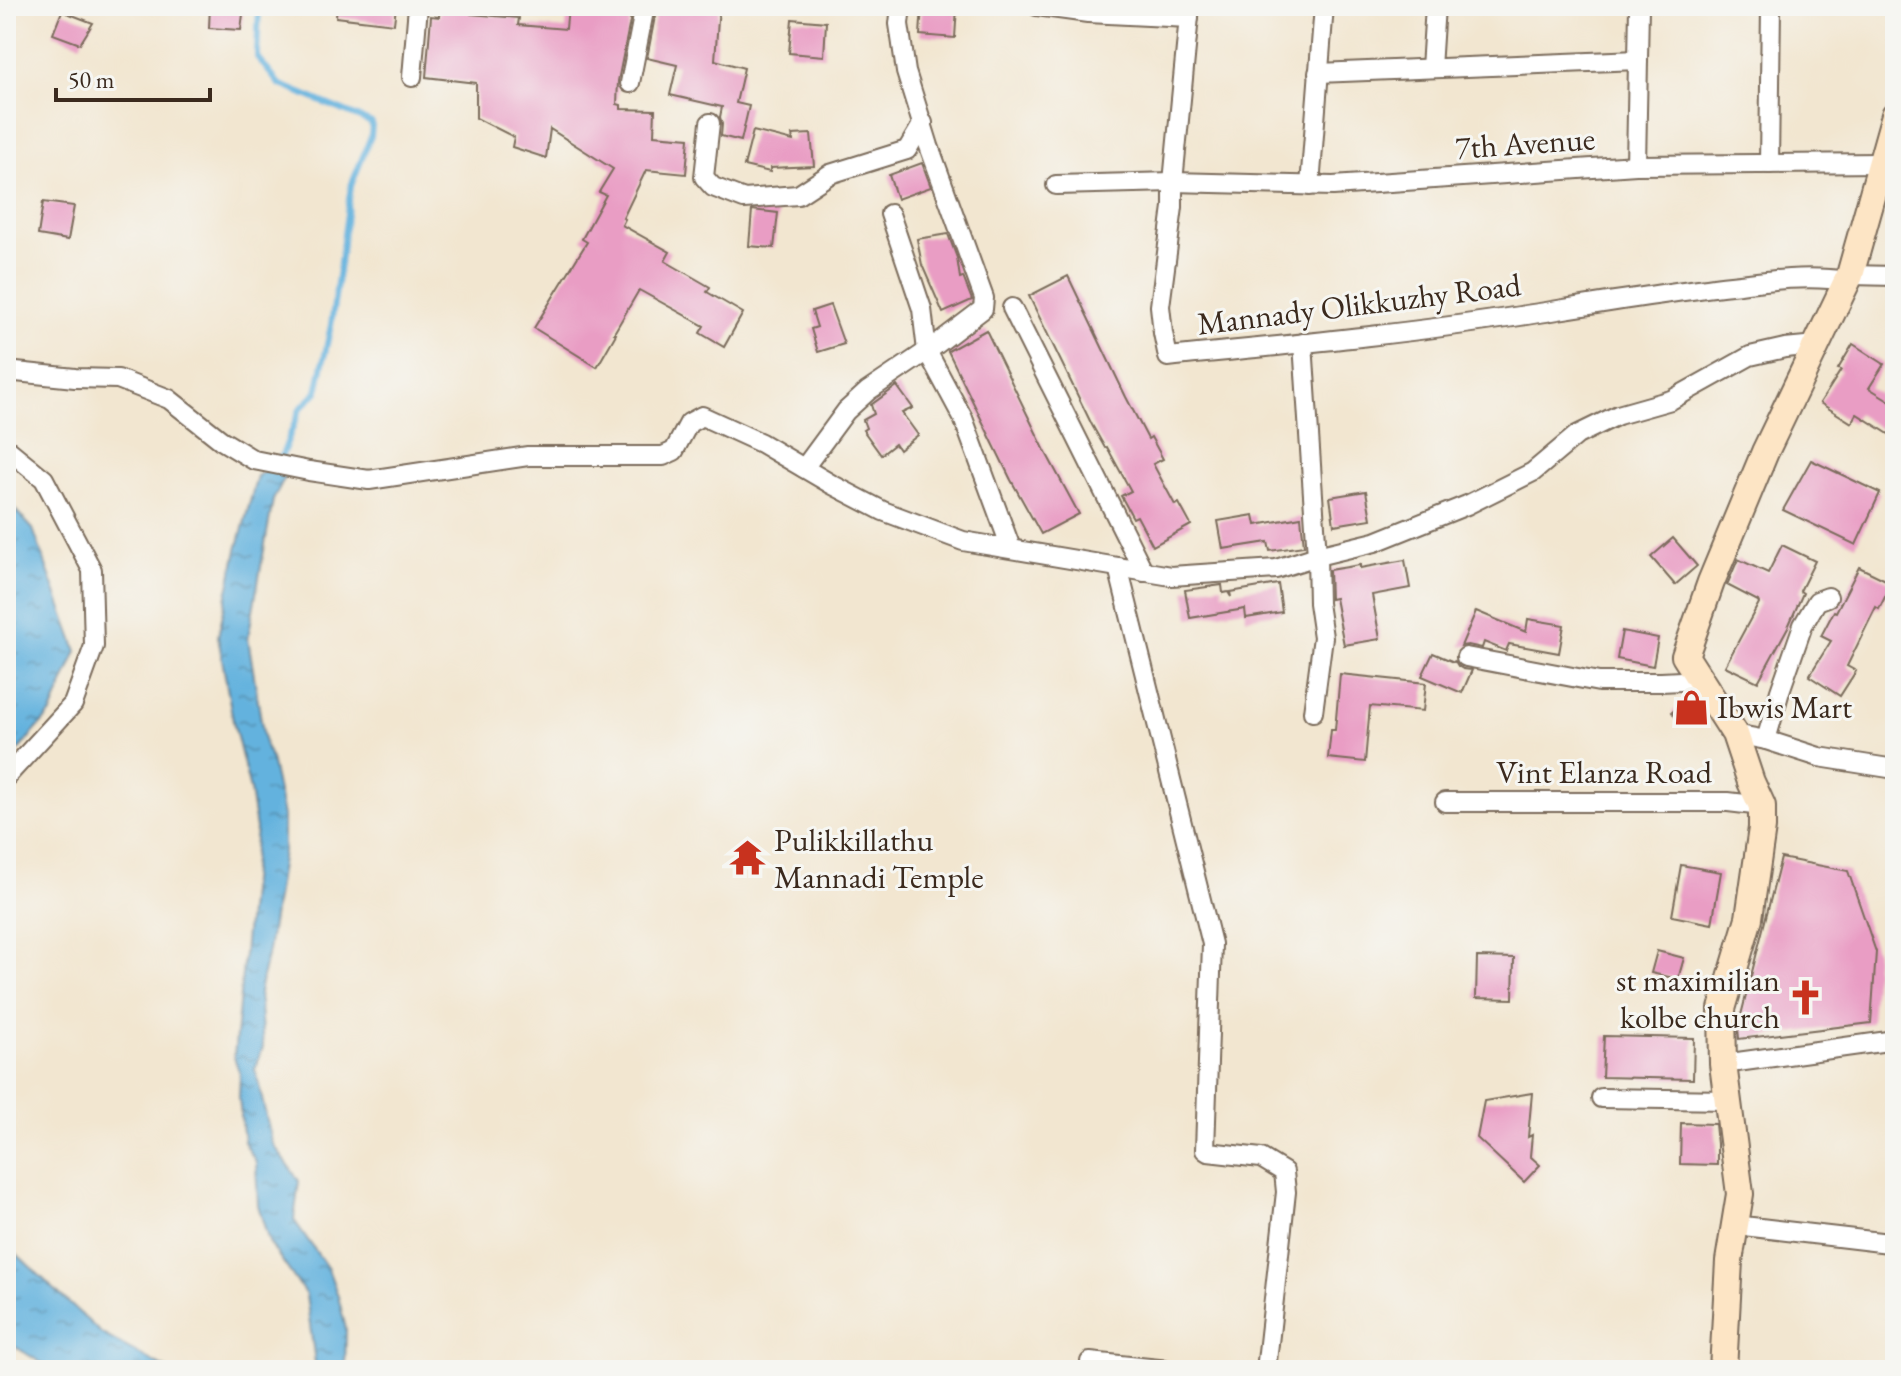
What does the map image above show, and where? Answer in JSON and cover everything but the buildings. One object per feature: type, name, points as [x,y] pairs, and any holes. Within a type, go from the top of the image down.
[{"type":"main road","points":[[1723,1370],[1729,1261],[1740,1194],[1723,1064],[1722,1009],[1749,918],[1762,828],[1762,806],[1735,734],[1685,656],[1711,582],[1765,452],[1848,278],[1887,153],[1895,115]]},
{"type":"street","points":[[412,77],[418,6]]},
{"type":"street","points":[[630,83],[645,6]]},
{"type":"street","points":[[804,468],[846,411],[868,391],[983,309],[984,298],[929,146],[906,72],[899,24],[901,6]]},
{"type":"street","points":[[1037,6],[1088,13],[1189,12],[1173,182],[1056,185]]},
{"type":"street","points":[[1310,186],[1324,6]]},
{"type":"street","points":[[1431,68],[1435,6]]},
{"type":"street","points":[[1636,165],[1639,6]]},
{"type":"street","points":[[1769,164],[1771,6]]},
{"type":"street","points":[[1318,73],[1638,60]]},
{"type":"street","points":[[710,123],[704,177],[713,187],[744,199],[798,195],[830,174],[907,150],[923,123]]},
{"type":"street","name":"7th Avenue","points":[[1173,182],[1333,186],[1636,165],[1769,164],[1887,153]]},
{"type":"street","name":"Mannady Olikkuzhy Road","points":[[1173,182],[1173,207],[1160,306],[1168,357],[1511,318],[1752,282],[1895,276]]},
{"type":"street","points":[[890,214],[922,309],[927,351],[963,418],[1011,548]]},
{"type":"street","points":[[1012,308],[1144,572]]},
{"type":"street","points":[[1303,343],[1318,603],[1323,637],[1313,712]]},
{"type":"street","points":[[6,371],[118,379],[169,399],[221,440],[254,460],[369,480],[528,456],[663,456],[674,451],[689,423],[702,416],[761,443],[883,511],[963,541],[1171,576],[1276,569],[1375,542],[1467,505],[1533,472],[1577,435],[1618,415],[1671,400],[1750,356],[1816,345]]},
{"type":"street","points":[[6,448],[44,479],[92,570],[94,646],[73,704],[6,777]]},
{"type":"street","points":[[1118,567],[1212,944],[1205,1150],[1261,1158],[1284,1172],[1286,1192],[1266,1370]]},
{"type":"street","points":[[1766,740],[1803,625],[1817,601],[1828,597]]},
{"type":"street","points":[[1466,657],[1599,682],[1701,680]]},
{"type":"street","points":[[1735,734],[1819,757],[1895,769]]},
{"type":"street","name":"Vint Elanza Road","points":[[1445,802],[1728,802],[1762,806]]},
{"type":"street","points":[[1723,1064],[1895,1040]]},
{"type":"street","points":[[1601,1098],[1728,1100]]},
{"type":"street","points":[[1735,1225],[1889,1243]]},
{"type":"street","points":[[1090,1362],[1169,1370]]},
{"type":"water","points":[[269,469],[287,473],[273,500],[248,638],[265,746],[271,759],[283,816],[283,851],[259,992],[263,1047],[255,1068],[272,1142],[299,1181],[294,1220],[328,1269],[338,1296],[346,1329],[345,1370],[316,1370],[306,1295],[269,1242],[258,1205],[256,1162],[244,1142],[239,1098],[240,1074],[234,1057],[256,829],[218,636],[257,476]]},
{"type":"water","points":[[6,500],[33,529],[77,651],[51,713],[6,764]]},
{"type":"water","points":[[6,1244],[102,1334],[168,1370],[53,1370],[6,1341]]},
{"type":"waterway","points":[[259,6],[257,57],[279,84],[372,123],[371,136],[351,186],[331,325],[317,392],[300,409],[279,463]]},
{"type":"place","name":"Ibwis Mart","points":[[1691,707]]},
{"type":"place","name":"Pulikkillathu Mannadi Temple","points":[[748,858]]},
{"type":"place","name":"st maximilian kolbe church","points":[[1806,998]]}]
